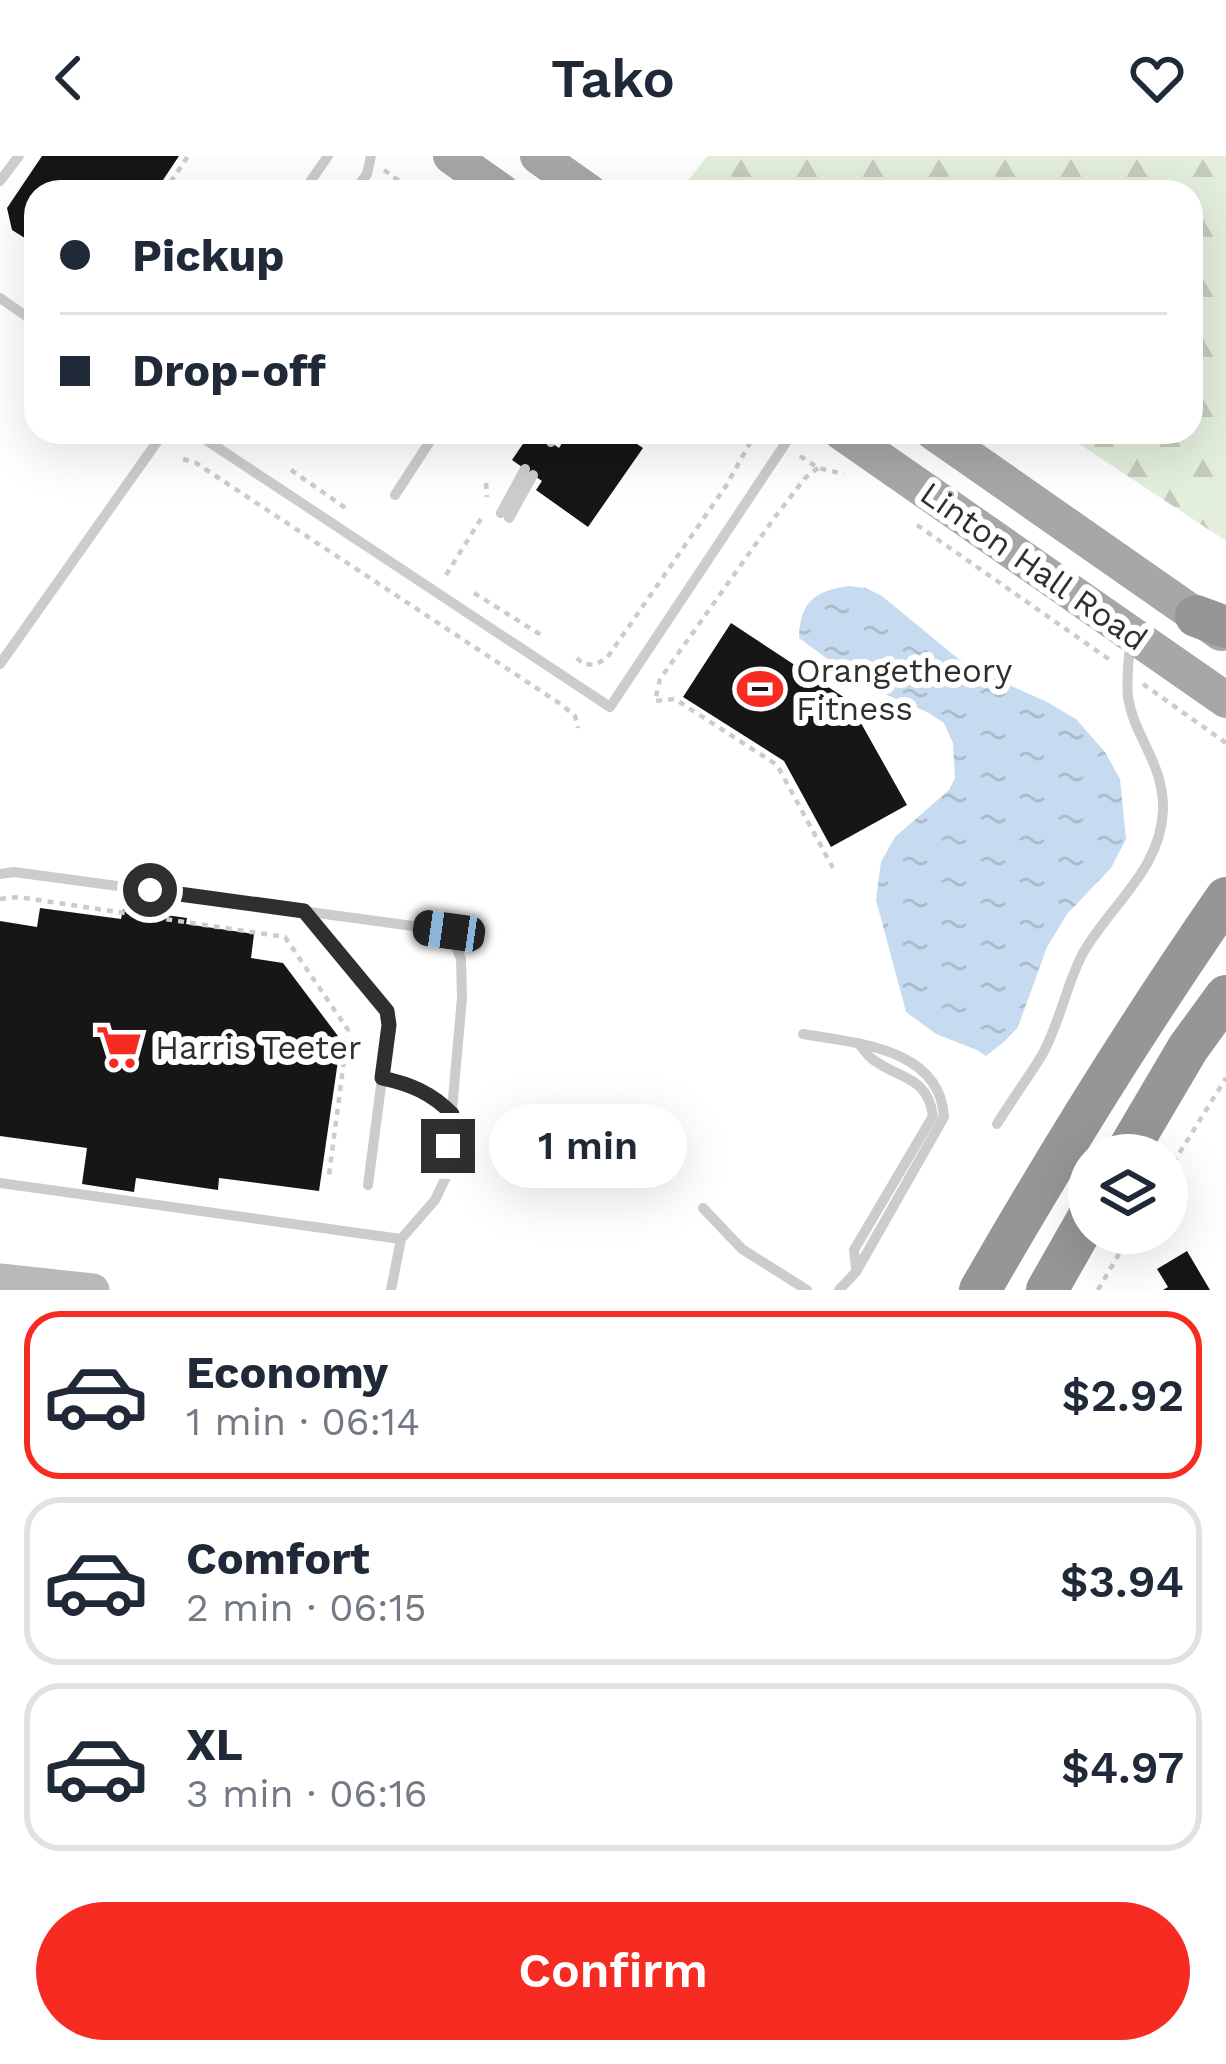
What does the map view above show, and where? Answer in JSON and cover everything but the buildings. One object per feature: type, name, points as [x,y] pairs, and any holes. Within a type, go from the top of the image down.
[{"type":"highway","points":[[980,1290],[1162,989],[1226,898]]},
{"type":"highway","points":[[1137,1134],[1188,1048],[1226,996]]},
{"type":"highway","points":[[1046,1290],[1068,1252]]},
{"type":"main road","points":[[451,156],[485,180]]},
{"type":"main road","points":[[538,156],[573,180]]},
{"type":"main road","name":"Linton Hall Road","points":[[858,444],[1226,700]]},
{"type":"main road","name":"Linton Hall Road","points":[[951,444],[1216,626]]},
{"type":"street","points":[[0,1280],[93,1290]]},
{"type":"lane","points":[[0,181],[19,156]]},
{"type":"lane","points":[[0,664],[156,444]]},
{"type":"lane","points":[[212,444],[610,707],[785,444]]},
{"type":"lane","points":[[395,495],[428,444]]},
{"type":"lane","points":[[505,516],[529,472]]},
{"type":"lane","points":[[997,1124],[1043,1052],[1085,949],[1130,892],[1160,832],[1159,772],[1128,699],[1130,633]]},
{"type":"lane","points":[[0,874],[14,872],[449,931],[461,959],[462,998],[446,1177],[435,1200],[401,1240],[391,1290]]},
{"type":"lane","points":[[304,911],[387,1011],[368,1185]]},
{"type":"lane","points":[[803,1034],[883,1047],[921,1070],[943,1099],[944,1117],[856,1272],[838,1290]]},
{"type":"lane","points":[[382,1078],[419,1089],[452,1114]]},
{"type":"lane","points":[[0,1183],[401,1240]]},
{"type":"lane","points":[[704,1208],[742,1249],[807,1290]]},
{"type":"path","points":[[577,658],[595,665],[607,658],[726,486],[749,444]]},
{"type":"path","points":[[183,459],[196,463],[562,705],[578,728]]},
{"type":"path","points":[[833,868],[777,765],[675,699],[655,701],[660,679],[805,478],[818,468],[842,472],[861,486]]},
{"type":"path","points":[[291,470],[347,509]]},
{"type":"path","points":[[446,575],[485,513],[486,482]]},
{"type":"path","points":[[918,526],[1226,743]]},
{"type":"path","points":[[0,899],[18,897],[285,937],[348,1030],[329,1175]]},
{"type":"path","points":[[1188,1139],[1226,1078]]},
{"type":"path","points":[[1098,1290],[1119,1254]]},
{"type":"green space","points":[[707,156],[1226,156],[1226,541],[1079,444],[1203,444],[1203,180],[689,180]]},
{"type":"water","points":[[849,586],[882,596],[967,666],[1076,719],[1105,752],[1120,779],[1126,839],[1111,868],[1067,914],[1047,947],[1018,1027],[986,1056],[936,1034],[906,1012],[876,900],[881,862],[895,837],[949,790],[955,778],[953,743],[944,723],[863,685],[799,638],[802,615],[811,600]]},
{"type":"place","name":"Orangetheory Fitness","points":[[760,689]]},
{"type":"place","name":"Harris Teeter","points":[[119,1047]]},
{"type":"route","points":[[150,890],[304,911],[387,1011],[382,1078],[419,1089],[452,1114],[448,1146]]}]
